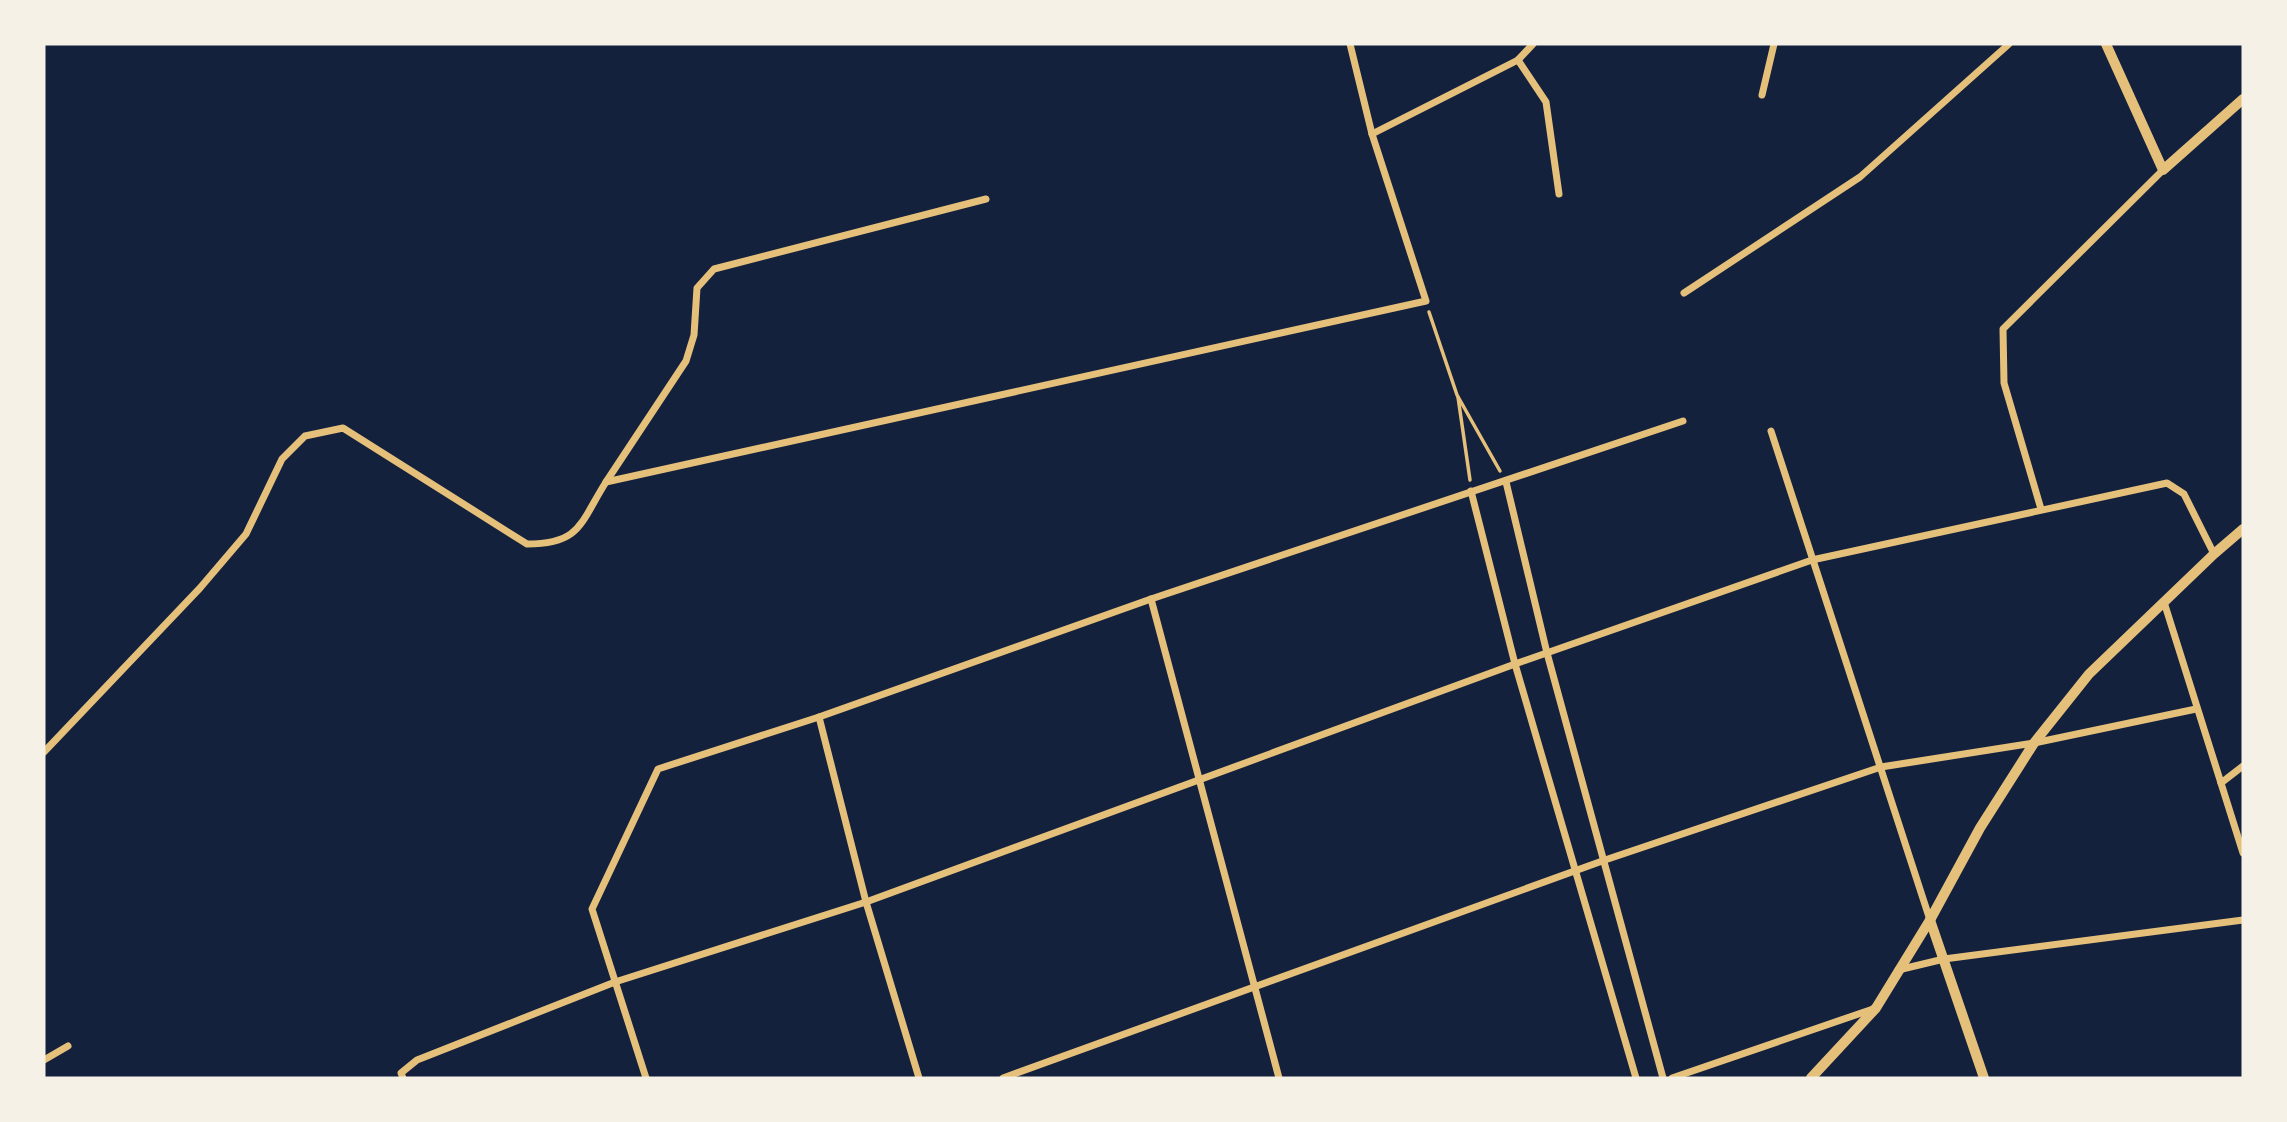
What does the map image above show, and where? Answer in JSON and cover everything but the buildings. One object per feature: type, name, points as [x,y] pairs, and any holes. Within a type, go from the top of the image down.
[{"type":"street","points":[[606,482],[1426,301],[1372,134],[1350,44]]},
{"type":"street","points":[[1372,134],[1518,60],[1533,44]]},
{"type":"street","points":[[1762,95],[1774,44]]},
{"type":"street","points":[[1684,293],[1860,177],[2009,44]]},
{"type":"street","points":[[2106,44],[2164,170]]},
{"type":"street","points":[[1518,60],[1546,102],[1559,194]]},
{"type":"street","points":[[2041,509],[2004,383],[2003,329],[2164,170],[2243,99]]},
{"type":"street","points":[[44,752],[200,588],[246,534],[282,459],[305,436],[342,428],[527,544],[553,544],[571,536],[685,361],[694,335],[698,288],[714,269],[986,199]]},
{"type":"street","points":[[646,1078],[592,909],[658,769],[819,718],[1152,599],[1683,421]]},
{"type":"street","points":[[1771,431],[1984,1078]]},
{"type":"street","points":[[1506,482],[1547,653],[1663,1078]]},
{"type":"street","points":[[402,1075],[417,1060],[615,982],[866,902],[1515,664],[1812,560],[2167,483],[2184,494],[2214,554]]},
{"type":"street","points":[[1471,491],[1515,664],[1636,1078]]},
{"type":"street","points":[[1811,1078],[1876,1008],[1930,920],[1980,828],[2034,743],[2089,674],[2243,529]]},
{"type":"street","points":[[1152,599],[1279,1078]]},
{"type":"street","points":[[2164,602],[2243,853]]},
{"type":"street","points":[[1003,1078],[1255,989],[1605,860],[1881,767],[2034,743],[2196,709]]},
{"type":"street","points":[[819,718],[866,902],[919,1078]]},
{"type":"street","points":[[2221,783],[2243,766]]},
{"type":"street","points":[[1898,970],[1944,959],[2243,920]]},
{"type":"street","points":[[1672,1078],[1876,1008]]},
{"type":"street","points":[[44,1060],[68,1046]]},
{"type":"path","points":[[1426,301],[1458,395],[1506,482]]},
{"type":"path","points":[[1458,395],[1471,491]]}]
